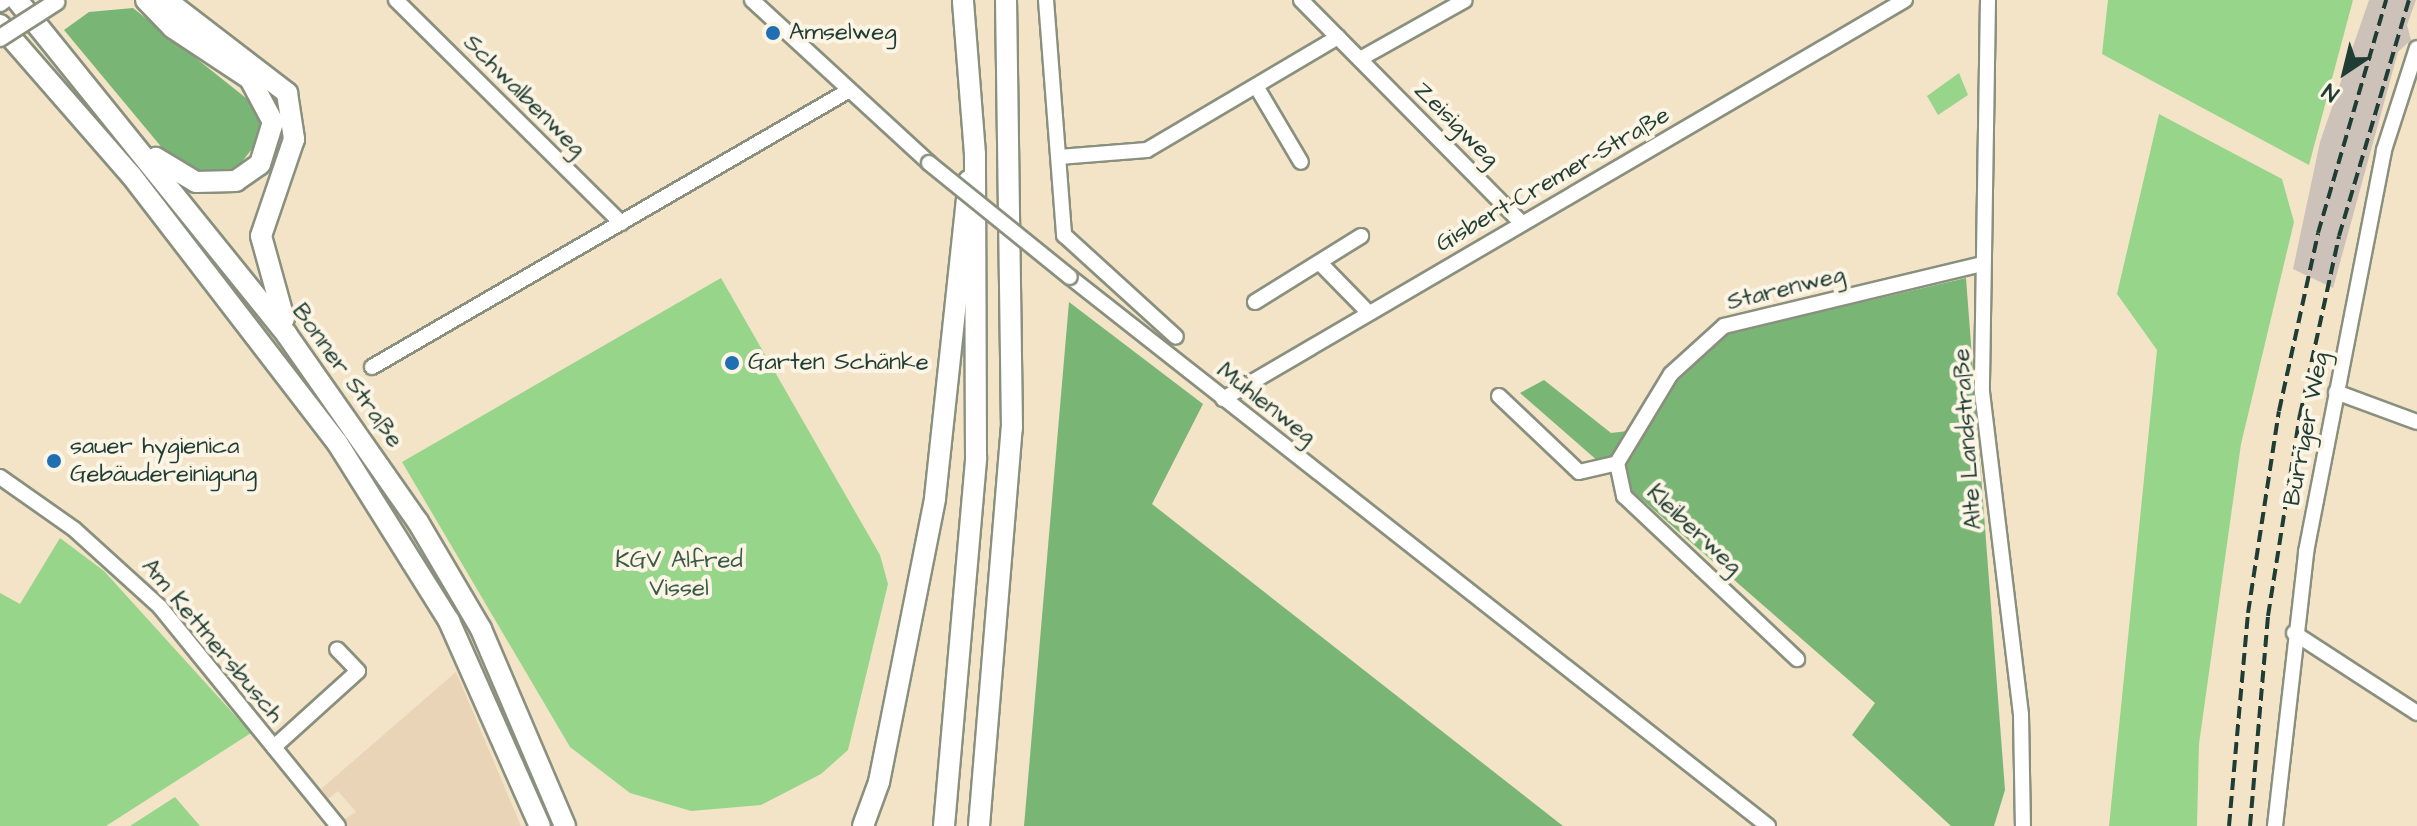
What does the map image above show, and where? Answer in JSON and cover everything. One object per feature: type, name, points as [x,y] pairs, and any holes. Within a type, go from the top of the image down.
[{"type":"highway","name":"Bonner Straße","points":[[17,0],[136,143],[287,335],[449,574],[568,823]]},
{"type":"highway","points":[[136,143],[175,172],[215,185],[248,175],[272,136],[262,92],[150,0]]},
{"type":"highway","points":[[150,0],[287,93],[294,139],[261,236],[287,335]]},
{"type":"highway","points":[[944,826],[976,457],[975,154],[963,0]]},
{"type":"highway","points":[[979,826],[1012,428],[1006,0]]},
{"type":"highway","name":"Bonner Straße","points":[[0,25],[131,175],[338,444],[449,621],[540,826]]},
{"type":"highway","points":[[863,826],[879,782],[935,498],[953,367],[961,211],[975,154]]},
{"type":"main road","points":[[0,38],[58,1]]},
{"type":"street","name":"Schwalbenweg","points":[[396,0],[621,223]]},
{"type":"street","name":"Mühlenweg","points":[[752,0],[929,163],[1223,399],[1768,826]]},
{"type":"street","points":[[1046,0],[1064,235],[1078,254],[1176,337]]},
{"type":"street","name":"Zeisigweg","points":[[1301,0],[1521,222]]},
{"type":"street","points":[[1360,59],[1465,0]]},
{"type":"street","name":"Gisbert-Cremer-Straße","points":[[1223,399],[1905,0]]},
{"type":"street","name":"Alte Landstraße","points":[[1988,0],[1982,392],[2021,715],[2023,826]]},
{"type":"street","points":[[1059,157],[1147,150],[1338,37]]},
{"type":"street","name":"Bürriger Weg","points":[[2275,826],[2294,633],[2336,392],[2384,150],[2417,48]]},
{"type":"street","points":[[1256,86],[1301,162]]},
{"type":"street","points":[[372,367],[848,91]]},
{"type":"street","points":[[1255,302],[1361,236]]},
{"type":"street","points":[[1320,263],[1368,312]]},
{"type":"street","name":"Starenweg","points":[[1617,463],[1671,374],[1724,326],[1983,264]]},
{"type":"street","points":[[2336,392],[2417,422]]},
{"type":"street","points":[[1499,396],[1579,472],[1617,463]]},
{"type":"street","name":"Kleiberweg","points":[[1617,463],[1624,496],[1797,659]]},
{"type":"street","name":"Am Kettnersbusch","points":[[0,477],[122,568],[338,826]]},
{"type":"street","points":[[2294,633],[2417,713]]},
{"type":"street","name":"Am Kettnersbusch","points":[[274,747],[358,671],[337,649]]},
{"type":"shaded area","points":[[2369,0],[2416,0],[2407,25],[2411,40],[2398,52],[2333,288],[2293,269],[2320,142]]},
{"type":"shaded area","points":[[456,672],[521,826],[334,826],[356,812],[338,791],[328,799],[321,789]]},
{"type":"green space","points":[[2108,0],[2353,0],[2309,165],[2102,54]]},
{"type":"green space","points":[[133,8],[256,106],[262,136],[234,172],[208,178],[178,167],[64,30],[89,12]]},
{"type":"green space","points":[[1959,73],[1968,95],[1938,115],[1927,96]]},
{"type":"green space","points":[[2159,114],[2282,179],[2294,222],[2241,444],[2199,744],[2197,826],[2109,826],[2157,350],[2117,294]]},
{"type":"green space","name":"KGV Alfred Vissel","points":[[721,278],[880,555],[888,584],[848,750],[821,774],[761,805],[691,811],[630,793],[570,747],[402,462]]},
{"type":"green space","points":[[1966,278],[2005,790],[1994,826],[1951,826],[1852,735],[1875,703],[1520,393],[1544,380],[1611,433],[1644,429],[1680,376],[1725,334]]},
{"type":"green space","points":[[1069,302],[1203,404],[1152,504],[1563,826],[1024,826]]},
{"type":"green space","points":[[60,538],[104,571],[251,733],[106,826],[0,826],[0,593],[20,604]]},
{"type":"green space","points":[[175,797],[200,826],[130,826]]},
{"type":"railway","points":[[2229,826],[2248,613],[2279,411],[2318,233],[2386,0]]},
{"type":"railway","points":[[2250,826],[2268,616],[2300,415],[2339,236],[2409,0]]},
{"type":"place","name":"Amselweg","points":[[773,33]]},
{"type":"place","name":"Garten Schänke","points":[[732,363]]},
{"type":"place","name":"sauer hygienica Gebäudereinigung","points":[[54,461]]}]
